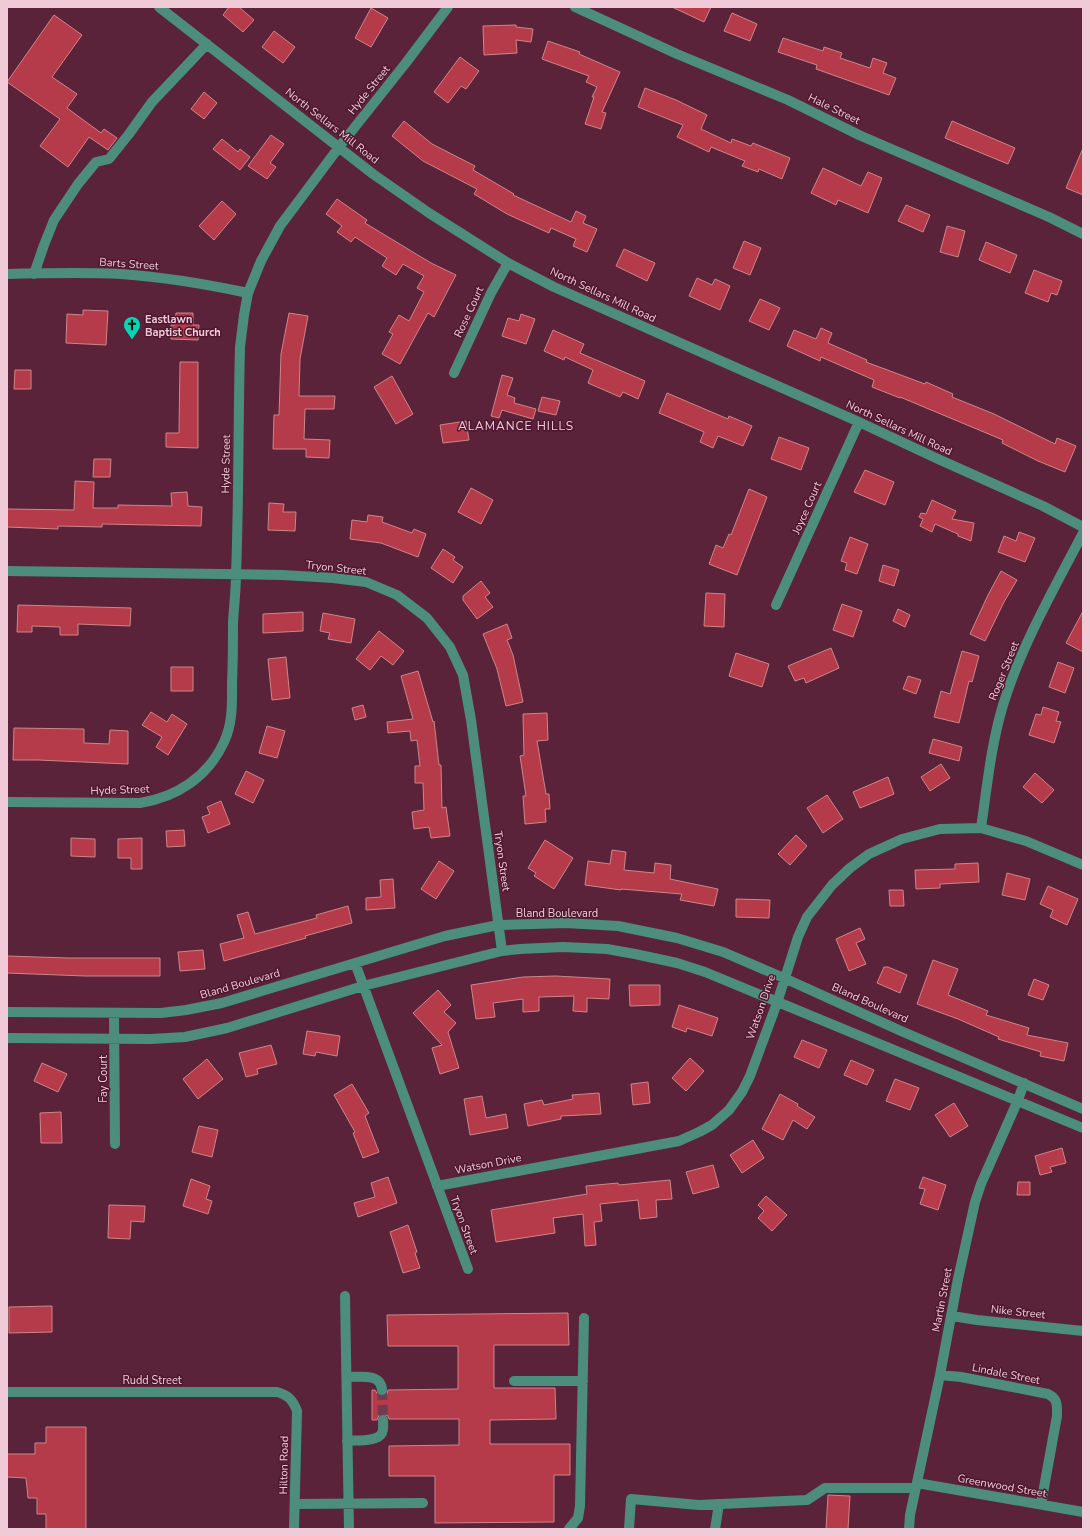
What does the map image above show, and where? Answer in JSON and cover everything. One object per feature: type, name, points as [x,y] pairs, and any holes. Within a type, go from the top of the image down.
[{"type":"street","name":"North Sellars Mill Road","points":[[159,7],[373,174],[429,213],[508,263],[554,287],[859,422],[1043,506],[1083,527]]},
{"type":"street","name":"Hyde Street","points":[[7,802],[140,804],[156,801],[189,785],[203,773],[215,759],[224,743],[232,716],[240,348],[248,293],[261,260],[280,226],[339,146],[405,64],[448,7]]},
{"type":"street","name":"Hale Street","points":[[575,7],[683,57],[788,100],[859,135],[1083,234]]},
{"type":"street","points":[[34,274],[54,220],[78,184],[96,162],[108,159],[152,102],[207,44]]},
{"type":"street","name":"Rose Court","points":[[454,374],[491,293],[508,263]]},
{"type":"street","name":"Barts Street","points":[[7,274],[121,274],[174,280],[248,293]]},
{"type":"street","name":"Joyce Court","points":[[776,604],[859,422]]},
{"type":"street","name":"Roger Street","points":[[981,828],[994,738],[1003,705],[1015,672],[1040,616],[1083,533]]},
{"type":"street","name":"Tryon Street","points":[[7,571],[236,576],[283,575],[333,578],[366,582],[397,595],[427,618],[450,647],[463,675],[471,720],[502,951]]},
{"type":"street","name":"Watson Drive","points":[[437,1186],[679,1141],[712,1125],[728,1110],[742,1092],[750,1076],[777,1003],[798,937],[807,917],[832,885],[850,868],[869,854],[902,839],[940,829],[981,828],[1026,841],[1083,865]]},
{"type":"street","name":"Bland Boulevard","points":[[7,1012],[161,1013],[186,1010],[222,1003],[445,936],[498,925],[566,923],[618,926],[677,938],[723,952],[901,1031],[1083,1109]]},
{"type":"street","points":[[7,1038],[151,1039],[185,1037],[208,1033],[364,986],[502,951],[563,947],[606,949],[678,963],[705,972],[1083,1128]]},
{"type":"street","name":"Tryon Street","points":[[356,963],[468,1270]]},
{"type":"street","name":"Fay Court","points":[[114,1013],[116,1038],[115,1144]]},
{"type":"street","name":"Martin Street","points":[[909,1529],[916,1486],[975,1202],[981,1184],[1024,1083]]},
{"type":"street","points":[[345,1296],[349,1529]]},
{"type":"street","name":"Nike Street","points":[[952,1316],[1083,1331]]},
{"type":"street","points":[[569,1529],[578,1518],[580,1506],[584,1318]]},
{"type":"street","name":"Lindale Street","points":[[940,1375],[961,1377],[1048,1394],[1056,1400],[1057,1416],[1041,1504]]},
{"type":"street","points":[[346,1377],[373,1377],[381,1383],[382,1390]]},
{"type":"street","points":[[514,1381],[583,1381]]},
{"type":"street","name":"Rudd Street","points":[[7,1392],[277,1392],[289,1397],[294,1403]]},
{"type":"street","name":"Hilton Road","points":[[294,1403],[297,1411],[294,1529]]},
{"type":"street","points":[[347,1441],[374,1439],[380,1436],[382,1432],[383,1420]]},
{"type":"street","name":"Greenwood Street","points":[[629,1529],[631,1499],[699,1505],[807,1500],[825,1488],[916,1486],[1041,1504],[1083,1512]]},
{"type":"street","points":[[295,1504],[423,1503]]},
{"type":"street","points":[[715,1529],[719,1504]]},
{"type":"building","points":[[229,7],[239,7],[254,20],[243,32],[223,15]]},
{"type":"building","points":[[672,7],[711,7],[704,22]]},
{"type":"building","points":[[371,8],[388,18],[371,47],[355,38]]},
{"type":"building","points":[[732,13],[757,24],[750,41],[724,31]]},
{"type":"building","points":[[54,15],[82,35],[52,77],[77,94],[67,108],[101,133],[104,129],[117,138],[108,150],[89,137],[68,167],[40,146],[60,119],[7,82]]},
{"type":"building","points":[[516,25],[516,27],[533,29],[531,42],[516,40],[517,53],[484,55],[483,26]]},
{"type":"building","points":[[274,31],[295,47],[283,63],[262,47]]},
{"type":"building","points":[[783,38],[823,51],[824,47],[842,53],[840,58],[870,68],[873,58],[887,63],[883,73],[896,78],[889,95],[816,69],[817,65],[778,52]]},
{"type":"building","points":[[548,41],[580,52],[579,54],[620,72],[602,112],[606,113],[601,129],[585,124],[594,97],[592,97],[597,87],[586,82],[589,76],[542,59]]},
{"type":"building","points":[[460,57],[479,71],[466,89],[461,86],[448,103],[434,92]]},
{"type":"building","points":[[645,88],[676,100],[707,115],[701,129],[731,143],[732,139],[751,146],[753,143],[790,158],[782,179],[759,169],[758,172],[742,166],[745,161],[711,147],[709,152],[677,137],[683,125],[638,107]]},
{"type":"building","points":[[204,92],[217,103],[204,119],[191,109]]},
{"type":"building","points":[[404,121],[432,144],[475,166],[473,170],[514,194],[513,195],[571,222],[576,211],[586,216],[583,223],[597,229],[587,252],[573,246],[576,239],[551,228],[549,233],[507,214],[474,194],[477,189],[423,161],[392,136]]},
{"type":"building","points":[[952,121],[1015,148],[1008,164],[945,138]]},
{"type":"building","points":[[271,135],[284,144],[270,163],[276,167],[267,179],[248,166]]},
{"type":"building","points":[[222,139],[238,152],[240,149],[250,157],[240,170],[213,149]]},
{"type":"building","points":[[1083,148],[1083,195],[1066,188]]},
{"type":"building","points":[[823,168],[861,186],[868,172],[882,178],[868,213],[838,200],[836,205],[811,193]]},
{"type":"building","points":[[337,199],[367,220],[365,223],[431,263],[456,275],[434,317],[428,313],[400,364],[382,354],[393,334],[389,332],[399,315],[409,321],[424,292],[417,288],[424,276],[403,264],[396,275],[382,266],[387,258],[355,237],[351,242],[337,232],[342,226],[326,214]]},
{"type":"building","points":[[222,201],[236,214],[214,240],[199,226]]},
{"type":"building","points":[[906,205],[930,215],[923,232],[898,221]]},
{"type":"building","points":[[947,226],[965,231],[958,257],[940,252]]},
{"type":"building","points":[[744,241],[761,248],[750,275],[733,268]]},
{"type":"building","points":[[986,242],[1017,255],[1010,273],[979,260]]},
{"type":"building","points":[[624,249],[655,263],[647,281],[616,266]]},
{"type":"building","points":[[1034,270],[1062,281],[1057,295],[1051,293],[1048,302],[1025,293]]},
{"type":"building","points":[[697,278],[712,285],[715,279],[730,286],[720,310],[689,296]]},
{"type":"building","points":[[760,299],[780,308],[769,330],[749,321]]},
{"type":"building","points":[[83,310],[108,311],[106,345],[66,343],[67,314],[83,315]]},
{"type":"building","points":[[176,313],[193,313],[193,325],[199,325],[198,340],[171,339],[171,325],[175,325]]},
{"type":"building","points":[[289,313],[308,316],[300,359],[299,396],[335,396],[334,409],[305,409],[304,439],[330,440],[329,458],[306,457],[306,449],[273,449],[274,415],[279,415],[281,354]]},
{"type":"building","points":[[521,314],[535,319],[526,344],[502,336],[508,318],[519,321]]},
{"type":"building","points":[[821,328],[832,333],[828,343],[867,360],[866,362],[925,384],[926,382],[953,394],[952,397],[994,414],[1055,444],[1057,438],[1076,446],[1065,472],[1038,461],[1002,443],[1003,440],[900,397],[872,387],[874,380],[821,357],[820,361],[787,346],[794,330],[816,339]]},
{"type":"building","points":[[553,330],[584,344],[580,353],[645,381],[638,399],[623,392],[620,397],[588,383],[593,370],[565,357],[564,360],[544,351]]},
{"type":"building","points":[[180,362],[198,362],[198,448],[166,447],[166,433],[179,433]]},
{"type":"building","points":[[15,370],[31,370],[31,389],[14,389]]},
{"type":"building","points":[[502,375],[513,378],[507,395],[515,398],[514,403],[536,409],[533,419],[502,410],[499,418],[491,416]]},
{"type":"building","points":[[392,376],[413,414],[396,424],[374,387]]},
{"type":"building","points":[[667,393],[728,419],[729,416],[752,426],[743,446],[718,436],[713,448],[700,442],[704,432],[659,413]]},
{"type":"building","points":[[542,397],[560,401],[556,415],[538,411]]},
{"type":"building","points":[[466,421],[469,440],[443,443],[440,425]]},
{"type":"building","points":[[779,437],[809,448],[801,470],[771,459]]},
{"type":"building","points":[[94,459],[111,459],[110,477],[93,477]]},
{"type":"building","points":[[865,470],[894,482],[885,505],[854,492]]},
{"type":"building","points":[[75,481],[94,482],[93,508],[118,508],[118,505],[172,506],[171,493],[187,492],[188,506],[202,507],[201,526],[102,524],[102,527],[58,526],[58,529],[7,527],[7,509],[74,510]]},
{"type":"building","points":[[471,488],[493,500],[481,524],[458,512]]},
{"type":"building","points":[[749,489],[767,497],[737,575],[709,564],[716,545],[723,548],[729,534],[731,535]]},
{"type":"building","points":[[932,500],[956,511],[952,519],[974,523],[971,541],[935,524],[932,532],[920,526],[923,519],[919,517],[921,513],[926,514]]},
{"type":"building","points":[[269,503],[284,504],[283,512],[296,512],[295,531],[268,530]]},
{"type":"building","points":[[368,515],[383,517],[382,522],[412,533],[414,529],[426,534],[418,557],[381,543],[350,539],[352,520],[367,522]]},
{"type":"building","points":[[1019,532],[1035,538],[1025,562],[998,552],[1004,536],[1016,541]]},
{"type":"building","points":[[850,537],[868,544],[857,574],[845,570],[847,563],[841,561]]},
{"type":"building","points":[[443,549],[455,557],[453,560],[463,567],[453,583],[431,568]]},
{"type":"building","points":[[883,565],[899,570],[894,586],[879,581]]},
{"type":"building","points":[[1001,571],[1017,580],[1004,602],[985,641],[970,634]]},
{"type":"building","points":[[481,581],[490,593],[485,597],[493,607],[477,619],[463,600],[463,596]]},
{"type":"building","points":[[706,593],[725,594],[724,627],[704,626]]},
{"type":"building","points":[[842,604],[862,611],[853,637],[833,630]]},
{"type":"building","points":[[18,605],[131,608],[130,626],[78,624],[78,635],[60,635],[60,627],[32,626],[32,632],[17,632]]},
{"type":"building","points":[[898,609],[910,615],[905,627],[893,621]]},
{"type":"building","points":[[1083,611],[1083,652],[1066,643]]},
{"type":"building","points":[[303,612],[303,631],[263,633],[263,614]]},
{"type":"building","points":[[323,613],[355,619],[351,643],[328,639],[330,633],[320,631]]},
{"type":"building","points":[[507,624],[512,638],[507,640],[513,655],[523,702],[506,706],[497,669],[483,634]]},
{"type":"building","points":[[379,631],[404,651],[393,665],[381,656],[370,670],[356,659]]},
{"type":"building","points":[[831,648],[839,668],[806,683],[804,678],[795,681],[788,666]]},
{"type":"building","points":[[962,651],[979,656],[972,682],[969,681],[959,723],[934,717],[941,691],[950,694]]},
{"type":"building","points":[[736,653],[769,664],[762,687],[729,676]]},
{"type":"building","points":[[286,657],[290,698],[272,700],[268,659]]},
{"type":"building","points":[[1058,662],[1074,668],[1065,693],[1049,687]]},
{"type":"building","points":[[171,667],[193,667],[193,691],[171,691]]},
{"type":"building","points":[[418,671],[433,722],[434,721],[439,765],[441,765],[442,808],[446,807],[450,836],[431,838],[429,827],[414,829],[412,812],[424,810],[423,783],[415,783],[415,766],[420,766],[417,740],[411,741],[410,731],[388,733],[387,722],[413,719],[401,676]]},
{"type":"building","points":[[908,676],[921,680],[916,694],[903,689]]},
{"type":"building","points":[[363,705],[366,717],[355,720],[352,708]]},
{"type":"building","points":[[1043,707],[1059,712],[1056,721],[1061,722],[1054,743],[1029,735],[1036,714],[1041,715]]},
{"type":"building","points":[[151,712],[167,722],[172,714],[187,724],[168,755],[156,747],[162,737],[142,725]]},
{"type":"building","points":[[547,713],[548,740],[537,741],[546,794],[549,794],[550,809],[545,809],[546,822],[525,824],[523,796],[526,796],[520,756],[524,755],[523,714]]},
{"type":"building","points":[[267,726],[285,731],[277,758],[259,753]]},
{"type":"building","points":[[14,728],[84,729],[84,743],[109,744],[110,730],[128,731],[128,764],[13,760]]},
{"type":"building","points":[[933,739],[962,747],[959,761],[929,753]]},
{"type":"building","points":[[941,764],[950,778],[930,791],[921,777]]},
{"type":"building","points":[[246,771],[264,780],[253,803],[235,794]]},
{"type":"building","points":[[1035,773],[1054,790],[1042,803],[1023,787]]},
{"type":"building","points":[[888,777],[894,794],[860,808],[853,792]]},
{"type":"building","points":[[827,795],[843,819],[823,833],[807,808]]},
{"type":"building","points":[[221,801],[230,824],[208,833],[202,817],[210,814],[207,807]]},
{"type":"building","points":[[184,830],[185,846],[167,847],[166,831]]},
{"type":"building","points":[[796,835],[807,846],[790,865],[778,854]]},
{"type":"building","points":[[71,838],[95,839],[95,857],[71,856]]},
{"type":"building","points":[[142,838],[142,869],[131,869],[131,858],[118,858],[118,839]]},
{"type":"building","points":[[545,840],[573,858],[554,889],[534,876],[536,873],[528,868]]},
{"type":"building","points":[[612,850],[626,852],[624,870],[654,873],[655,863],[671,865],[670,879],[718,889],[714,906],[680,900],[682,894],[621,890],[585,885],[588,861],[610,864]]},
{"type":"building","points":[[439,861],[454,871],[436,899],[421,889]]},
{"type":"building","points":[[978,863],[979,882],[940,884],[940,888],[916,889],[915,870],[955,869],[955,864]]},
{"type":"building","points":[[1007,873],[1030,879],[1025,900],[1002,895]]},
{"type":"building","points":[[393,879],[395,908],[366,910],[366,898],[381,897],[380,880]]},
{"type":"building","points":[[1048,886],[1078,899],[1067,925],[1050,917],[1053,910],[1040,904]]},
{"type":"building","points":[[889,890],[903,890],[904,906],[890,906]]},
{"type":"building","points":[[736,899],[770,900],[769,918],[736,917]]},
{"type":"building","points":[[348,906],[352,923],[305,936],[306,938],[224,961],[220,944],[244,938],[237,915],[248,912],[255,934],[317,918],[316,915]]},
{"type":"building","points":[[860,928],[865,939],[856,943],[866,964],[849,971],[836,939]]},
{"type":"building","points":[[203,950],[205,969],[180,971],[178,952]]},
{"type":"building","points":[[7,956],[68,958],[160,958],[160,976],[85,976],[7,973]]},
{"type":"building","points":[[933,960],[958,969],[948,995],[988,1011],[986,1015],[1029,1028],[1027,1035],[1068,1043],[1064,1061],[1040,1056],[1041,1052],[998,1039],[999,1037],[958,1019],[917,1004]]},
{"type":"building","points":[[884,967],[888,967],[907,975],[900,993],[877,983]]},
{"type":"building","points":[[556,976],[610,979],[609,999],[587,998],[587,1012],[573,1011],[574,996],[539,997],[539,1011],[523,1012],[523,999],[493,1003],[495,1017],[476,1019],[471,985],[523,977]]},
{"type":"building","points":[[1034,979],[1049,985],[1043,1000],[1028,995]]},
{"type":"building","points":[[629,985],[660,985],[660,1005],[630,1006]]},
{"type":"building","points":[[438,990],[451,1005],[444,1012],[456,1023],[448,1032],[459,1068],[440,1074],[432,1048],[442,1045],[413,1013]]},
{"type":"building","points":[[679,1005],[718,1018],[712,1036],[687,1028],[686,1032],[672,1027]]},
{"type":"building","points":[[307,1031],[340,1036],[337,1056],[316,1052],[315,1056],[303,1054]]},
{"type":"building","points":[[802,1040],[827,1050],[819,1068],[794,1057]]},
{"type":"building","points":[[271,1045],[277,1064],[257,1069],[258,1074],[246,1077],[239,1053]]},
{"type":"building","points":[[690,1058],[704,1071],[686,1091],[672,1078]]},
{"type":"building","points":[[207,1059],[223,1079],[198,1099],[183,1079]]},
{"type":"building","points":[[851,1060],[874,1070],[867,1085],[844,1075]]},
{"type":"building","points":[[42,1063],[67,1074],[58,1092],[34,1081]]},
{"type":"building","points":[[895,1079],[919,1088],[910,1110],[886,1101]]},
{"type":"building","points":[[648,1082],[650,1103],[633,1105],[631,1084]]},
{"type":"building","points":[[352,1084],[369,1113],[365,1116],[379,1152],[363,1158],[353,1133],[355,1132],[334,1095]]},
{"type":"building","points":[[599,1093],[601,1114],[561,1116],[561,1119],[528,1126],[524,1104],[542,1100],[544,1105],[573,1099],[572,1095]]},
{"type":"building","points":[[780,1094],[798,1104],[797,1106],[815,1117],[807,1129],[793,1120],[783,1140],[762,1129]]},
{"type":"building","points":[[482,1096],[486,1118],[506,1114],[508,1128],[470,1135],[464,1099]]},
{"type":"building","points":[[954,1103],[968,1126],[950,1137],[935,1115]]},
{"type":"building","points":[[61,1112],[62,1143],[41,1143],[40,1113]]},
{"type":"building","points":[[199,1126],[218,1130],[212,1157],[192,1152]]},
{"type":"building","points":[[753,1140],[764,1158],[742,1173],[730,1155]]},
{"type":"building","points":[[1062,1148],[1066,1163],[1050,1167],[1052,1172],[1040,1175],[1035,1156]]},
{"type":"building","points":[[713,1165],[719,1187],[693,1194],[686,1172]]},
{"type":"building","points":[[388,1177],[397,1203],[358,1217],[354,1203],[375,1197],[371,1183]]},
{"type":"building","points":[[923,1177],[946,1185],[938,1210],[920,1204],[925,1189],[919,1188]]},
{"type":"building","points":[[191,1179],[210,1186],[206,1199],[212,1201],[208,1214],[183,1206]]},
{"type":"building","points":[[670,1180],[672,1199],[656,1200],[657,1217],[640,1219],[638,1200],[600,1204],[602,1221],[594,1222],[596,1245],[585,1246],[583,1214],[553,1218],[555,1233],[496,1242],[491,1210],[587,1194],[586,1186],[618,1183],[619,1185]]},
{"type":"building","points":[[1018,1182],[1030,1182],[1030,1195],[1017,1195]]},
{"type":"building","points":[[766,1196],[787,1215],[772,1231],[758,1218],[764,1211],[758,1205]]},
{"type":"building","points":[[109,1205],[145,1206],[144,1222],[131,1221],[130,1239],[108,1238]]},
{"type":"building","points":[[408,1225],[417,1252],[415,1253],[420,1268],[403,1273],[390,1232]]},
{"type":"building","points":[[52,1306],[52,1332],[9,1333],[9,1307]]},
{"type":"building","points":[[568,1313],[569,1345],[494,1345],[494,1388],[555,1388],[556,1419],[490,1420],[490,1444],[570,1444],[570,1475],[554,1475],[554,1522],[435,1523],[435,1476],[389,1476],[389,1446],[459,1445],[459,1419],[389,1419],[388,1416],[383,1414],[379,1415],[377,1420],[372,1420],[372,1390],[375,1390],[378,1395],[383,1396],[387,1394],[388,1390],[458,1389],[458,1346],[388,1346],[387,1315]]},
{"type":"building","points":[[46,1427],[86,1427],[86,1529],[46,1529],[46,1514],[37,1514],[37,1498],[28,1498],[26,1478],[7,1477],[7,1454],[35,1454],[35,1443],[46,1443]]},
{"type":"building","points":[[828,1495],[850,1496],[848,1529],[826,1529]]},
{"type":"tunnel","points":[[382,1390],[383,1420]]},
{"type":"place","name":"Eastlawn Baptist Church","points":[[132,340]]},
{"type":"district","name":"ALAMANCE HILLS","points":[[516,426]]}]
